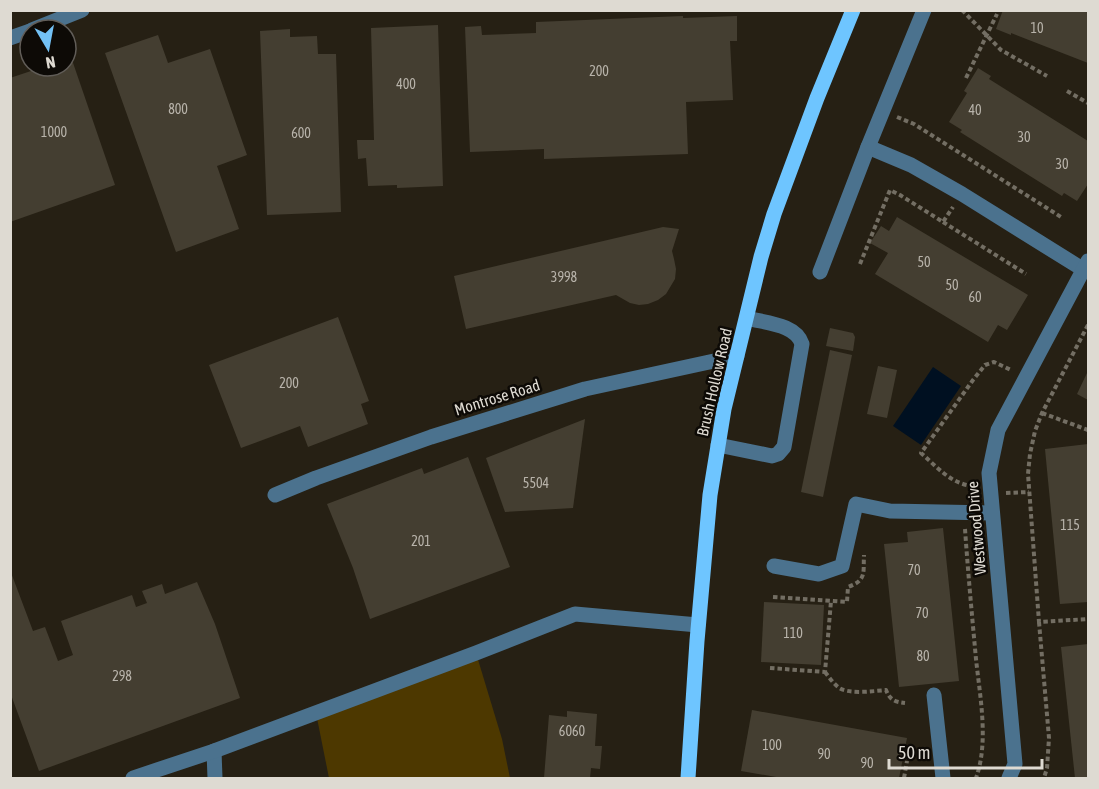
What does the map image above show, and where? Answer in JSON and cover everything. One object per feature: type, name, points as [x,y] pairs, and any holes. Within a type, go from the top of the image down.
[{"type":"main road","name":"Brush Hollow Road","points":[[688,778],[698,625],[710,495],[724,409],[761,257],[782,190],[853,10]]},
{"type":"street","points":[[62,18],[82,10]]},
{"type":"street","points":[[820,272],[924,10]]},
{"type":"street","points":[[868,147],[911,165],[1086,265]]},
{"type":"street","name":"Westwood Drive","points":[[1009,778],[1015,764],[989,473],[998,429],[1086,265]]},
{"type":"street","points":[[718,445],[772,456],[778,454],[784,447],[802,344],[800,337],[792,331],[747,318]]},
{"type":"street","name":"Montrose Road","points":[[275,495],[423,440],[585,388],[737,356]]},
{"type":"street","points":[[774,566],[819,574],[842,566],[856,504],[890,511],[992,513]]},
{"type":"street","points":[[134,778],[214,751],[575,614],[698,625]]},
{"type":"street","points":[[934,695],[943,778]]},
{"type":"street","points":[[214,751],[215,778]]},
{"type":"path","points":[[962,10],[1001,50],[1047,76]]},
{"type":"path","points":[[966,78],[997,14]]},
{"type":"path","points":[[1067,91],[1089,103]]},
{"type":"path","points":[[883,111],[914,124],[1061,217]]},
{"type":"path","points":[[860,264],[890,190],[1026,274]]},
{"type":"path","points":[[943,222],[962,194]]},
{"type":"path","points":[[1044,778],[1049,738],[1028,474],[1033,439],[1042,413],[1089,325]]},
{"type":"path","points":[[990,487],[965,486],[951,479],[921,453],[985,365],[999,363],[1026,378]]},
{"type":"path","points":[[1042,413],[1089,430]]},
{"type":"path","points":[[958,527],[964,527],[981,711],[982,755],[976,778]]},
{"type":"path","points":[[773,597],[847,602],[848,587],[858,584],[862,579],[864,552]]},
{"type":"path","points":[[831,601],[825,672],[841,689],[870,692],[886,690],[894,701],[905,703]]},
{"type":"path","points":[[1039,622],[1089,619]]},
{"type":"path","points":[[770,668],[825,672]]},
{"type":"path","points":[[904,778],[907,761]]},
{"type":"shaded area","points":[[476,653],[502,739],[510,778],[329,778],[316,713]]},
{"type":"water","points":[[933,367],[961,386],[921,445],[893,426]]},
{"type":"building","points":[[1003,10],[1088,10],[1088,63],[996,29]]},
{"type":"building","points":[[683,16],[683,18],[737,16],[737,41],[730,41],[733,100],[686,102],[688,154],[544,159],[544,149],[470,152],[465,27],[481,26],[482,35],[536,33],[536,22]]},
{"type":"building","points":[[438,25],[443,186],[397,188],[397,185],[368,186],[366,158],[358,159],[357,140],[374,140],[371,28]]},
{"type":"building","points":[[290,29],[290,37],[317,36],[318,54],[336,54],[341,212],[267,215],[260,31]]},
{"type":"building","points":[[158,35],[168,63],[210,49],[247,155],[217,166],[239,229],[176,252],[105,53]]},
{"type":"building","points":[[978,68],[991,76],[989,79],[1088,141],[1088,184],[1077,201],[1064,193],[1062,196],[960,132],[962,130],[949,122],[967,93],[964,91]]},
{"type":"building","points":[[18,75],[18,78],[78,77],[115,185],[10,222],[10,78]]},
{"type":"building","points":[[897,217],[1028,295],[1007,330],[998,325],[988,342],[875,274],[888,253],[870,243],[881,226],[889,231]]},
{"type":"building","points":[[663,227],[679,229],[672,251],[676,269],[675,279],[666,294],[658,300],[639,305],[616,295],[466,329],[454,276]]},
{"type":"building","points":[[338,317],[369,401],[361,404],[368,424],[308,447],[300,426],[241,448],[209,365]]},
{"type":"building","points":[[830,328],[853,333],[855,337],[853,351],[826,346]]},
{"type":"building","points":[[830,350],[852,355],[823,497],[801,492]]},
{"type":"building","points":[[878,366],[897,370],[887,418],[867,414]]},
{"type":"building","points":[[1088,371],[1088,400],[1077,394]]},
{"type":"building","points":[[585,419],[573,508],[505,512],[486,458]]},
{"type":"building","points":[[1088,444],[1088,602],[1060,604],[1045,449]]},
{"type":"building","points":[[468,457],[510,567],[370,619],[353,568],[327,504],[422,468],[424,474]]},
{"type":"building","points":[[943,528],[959,681],[899,687],[884,544],[908,542],[907,532]]},
{"type":"building","points":[[10,570],[33,631],[45,627],[58,661],[73,655],[61,621],[132,595],[136,607],[147,603],[142,591],[162,584],[165,594],[197,582],[215,624],[240,698],[39,771],[10,692]]},
{"type":"building","points":[[764,602],[824,605],[821,665],[761,662]]},
{"type":"building","points":[[1088,644],[1088,778],[1075,778],[1061,647]]},
{"type":"building","points":[[752,710],[907,738],[899,778],[782,778],[741,771]]},
{"type":"building","points":[[567,711],[597,714],[595,746],[602,746],[600,769],[591,768],[590,778],[544,778],[549,715],[567,717]]}]
